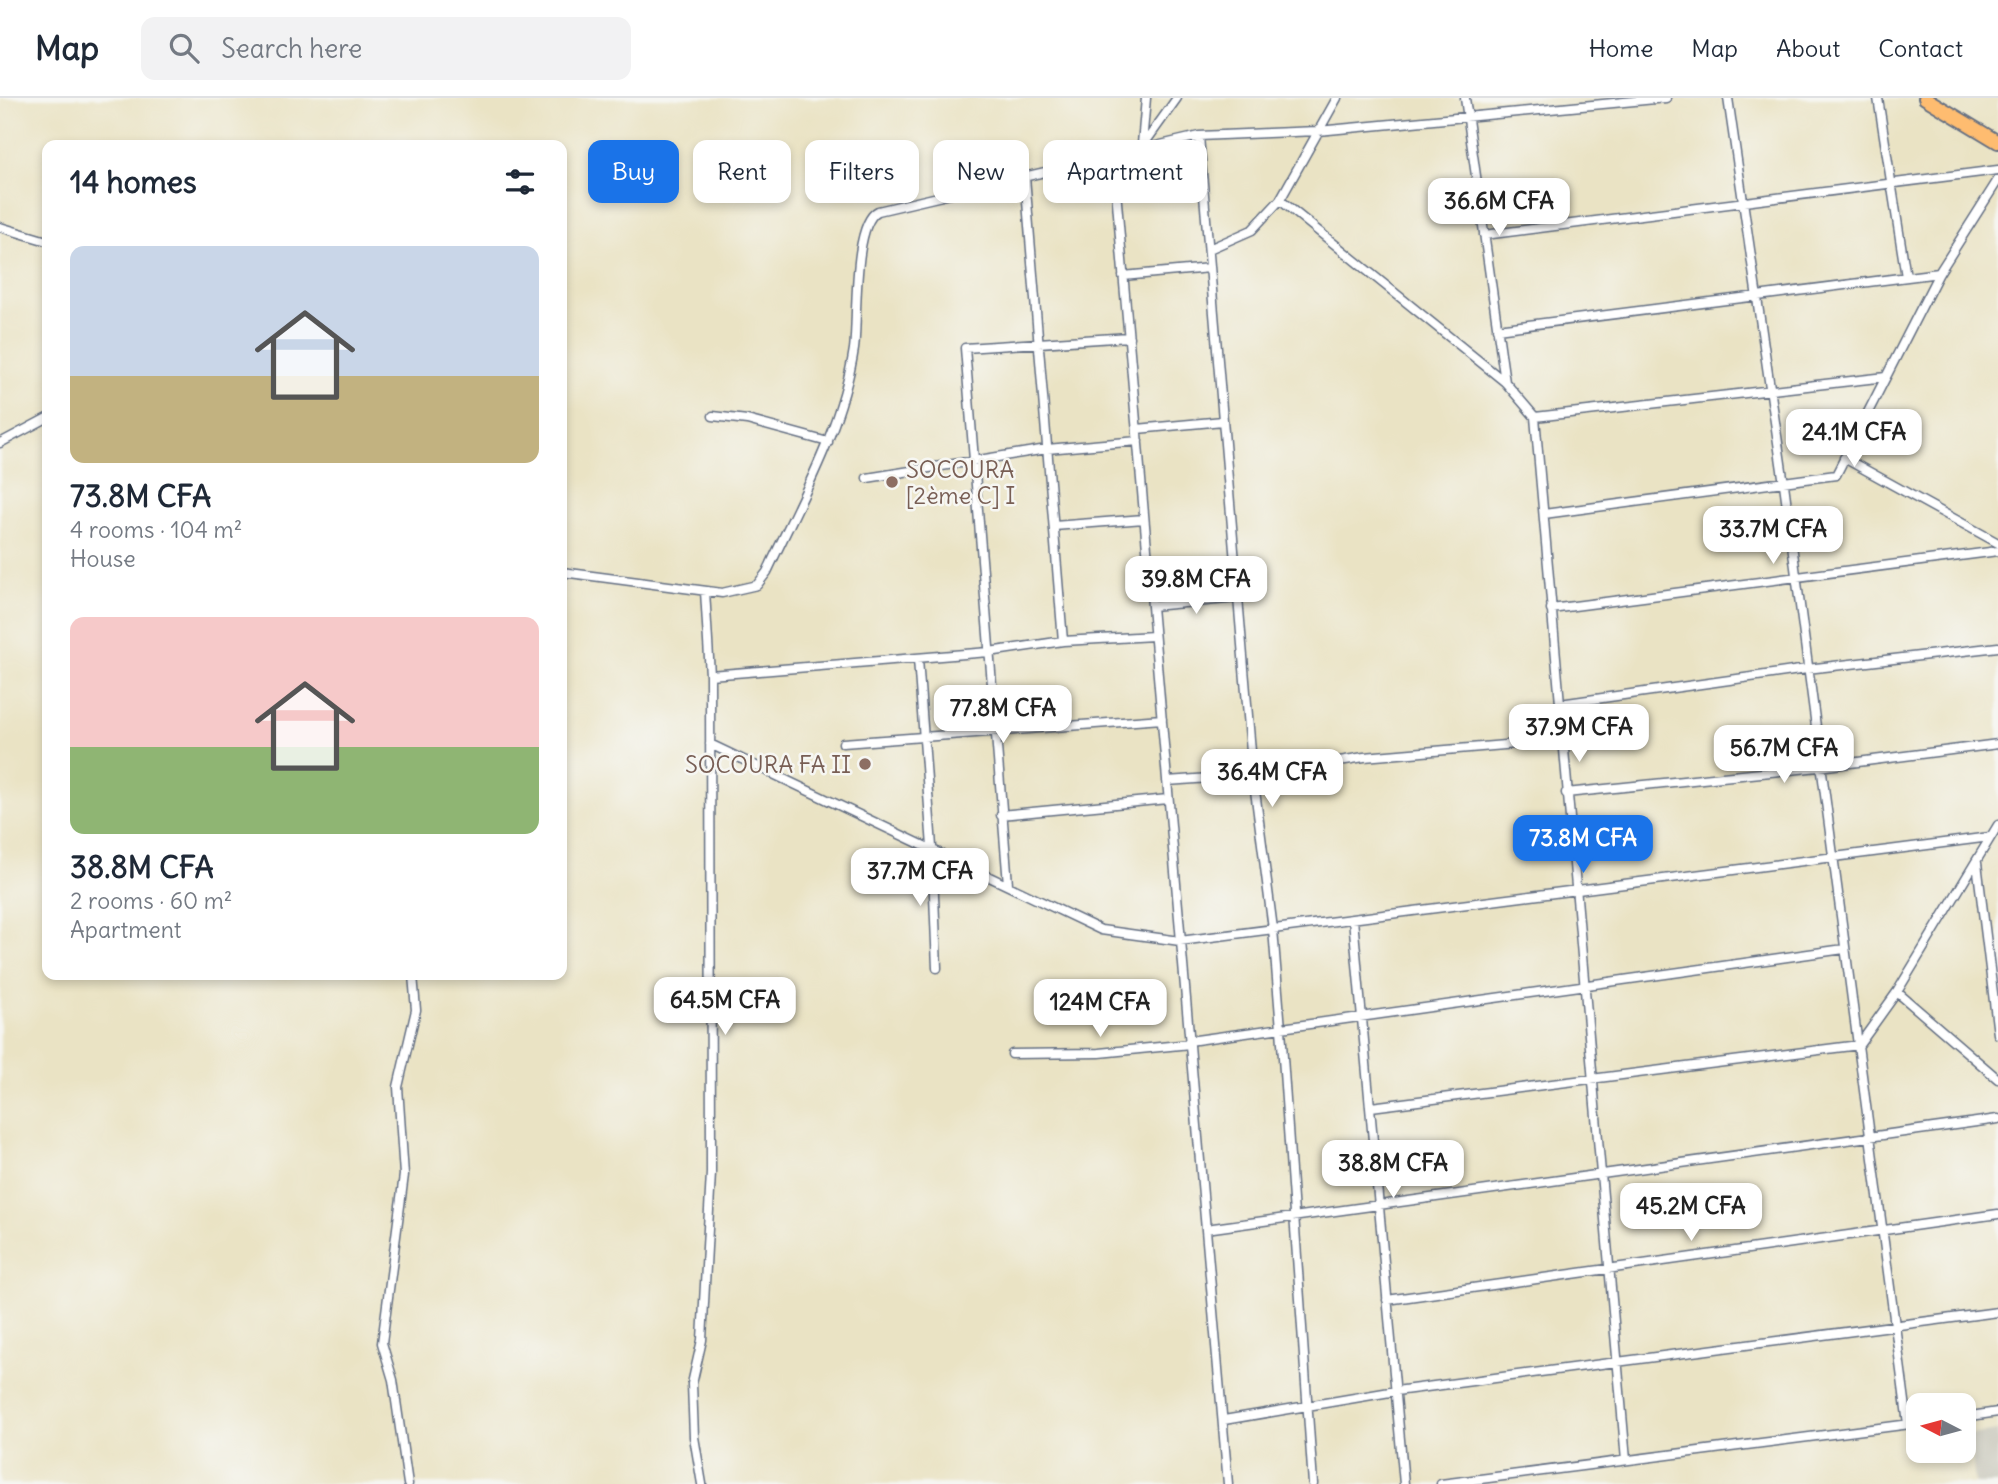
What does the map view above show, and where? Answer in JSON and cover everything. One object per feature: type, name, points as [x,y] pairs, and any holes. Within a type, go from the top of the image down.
[{"type":"main road","points":[[1925,98],[1998,142]]},
{"type":"street","points":[[1143,140],[1146,98]]},
{"type":"street","points":[[1147,140],[1177,98]]},
{"type":"street","points":[[1209,249],[1252,230],[1280,200],[1337,98]]},
{"type":"street","points":[[1465,98],[1505,382]]},
{"type":"street","points":[[1178,140],[1199,136],[1318,131],[1666,98]]},
{"type":"street","points":[[1728,98],[1768,390],[1784,484],[1869,1137],[1895,1324],[1908,1393]]},
{"type":"street","points":[[1878,98],[1906,278]]},
{"type":"street","points":[[1199,136],[1253,775],[1273,929],[1312,1484]]},
{"type":"street","points":[[1484,235],[1998,170]]},
{"type":"street","points":[[1544,514],[1836,475],[1939,273],[1998,180]]},
{"type":"street","points":[[567,573],[732,593],[757,585],[767,572],[828,442],[854,348],[857,279],[869,218],[878,211],[933,198]]},
{"type":"street","points":[[1280,200],[1505,382],[1535,417],[1626,1460]]},
{"type":"street","points":[[1028,203],[1041,342],[1063,642]]},
{"type":"street","points":[[1117,203],[1228,1484]]},
{"type":"street","points":[[0,227],[42,240]]},
{"type":"street","points":[[1123,276],[1210,268]]},
{"type":"street","points":[[1497,329],[1939,273]]},
{"type":"street","points":[[1008,884],[965,348],[1129,337]]},
{"type":"street","points":[[1535,417],[1886,376]]},
{"type":"street","points":[[713,416],[747,420],[828,442]]},
{"type":"street","points":[[0,443],[42,421]]},
{"type":"street","points":[[1136,429],[1223,421]]},
{"type":"street","points":[[867,478],[974,459],[1138,440]]},
{"type":"street","points":[[1844,458],[1998,542]]},
{"type":"street","points":[[1054,526],[1144,519]]},
{"type":"street","points":[[1551,609],[1998,551]]},
{"type":"street","points":[[702,1484],[694,1437],[692,1384],[702,1340],[711,1172],[710,675],[705,591]]},
{"type":"street","points":[[1152,606],[1238,598]]},
{"type":"street","points":[[710,675],[918,659],[1063,642],[1154,636]]},
{"type":"street","points":[[1560,704],[1807,669],[1998,648]]},
{"type":"street","points":[[918,659],[932,847],[937,968]]},
{"type":"street","points":[[843,743],[1162,719]]},
{"type":"street","points":[[1167,781],[1253,775],[1364,757],[1563,740]]},
{"type":"street","points":[[710,744],[932,847],[1101,930],[1180,941],[1990,837]]},
{"type":"street","points":[[1566,793],[1819,767],[1998,744]]},
{"type":"street","points":[[1001,815],[1168,799]]},
{"type":"street","points":[[1371,1107],[1858,1045],[1897,992],[1998,825]]},
{"type":"street","points":[[1977,863],[1998,1034]]},
{"type":"street","points":[[1353,919],[1404,1484]]},
{"type":"street","points":[[1012,1054],[1099,1053],[1190,1043],[1844,949]]},
{"type":"street","points":[[408,1484],[393,1380],[382,1343],[404,1175],[398,1087],[416,1010],[413,980]]},
{"type":"street","points":[[1897,992],[1998,1079]]},
{"type":"street","points":[[1206,1229],[1998,1119]]},
{"type":"street","points":[[1387,1300],[1998,1214]]},
{"type":"street","points":[[1224,1420],[1396,1391],[1998,1312]]},
{"type":"street","points":[[1976,1415],[1998,1412]]},
{"type":"street","points":[[1441,1484],[1906,1424]]},
{"type":"shaded area","points":[[1998,1431],[1998,1484],[1975,1484],[1973,1463],[1976,1463],[1976,1434]]},
{"type":"place","name":"SOCOURA [2ème C] I","points":[[892,482]]},
{"type":"place","name":"SOCOURA FA II","points":[[865,764]]}]
